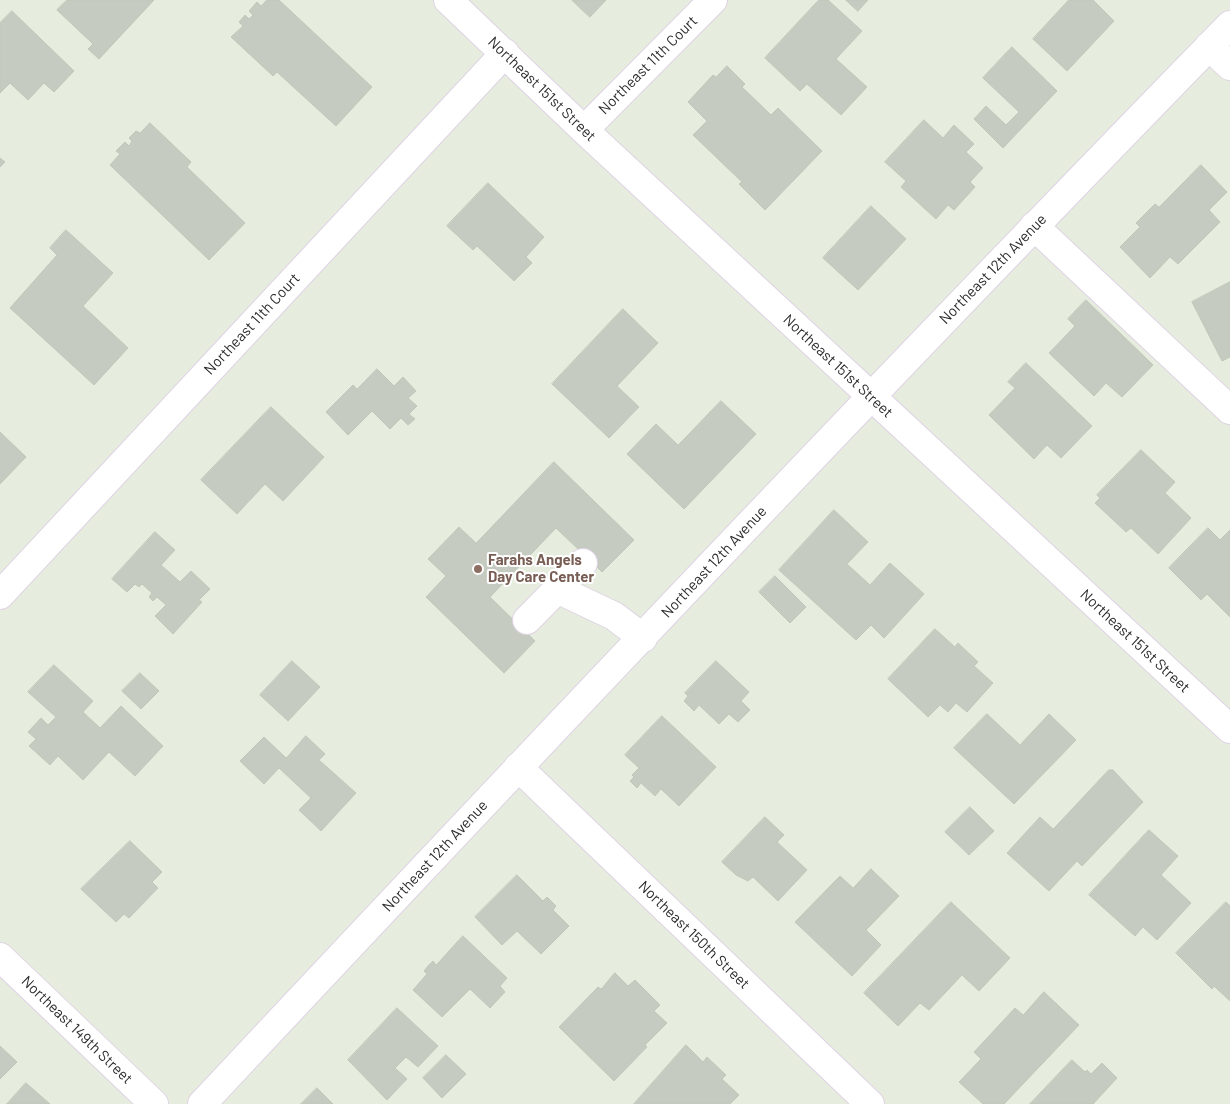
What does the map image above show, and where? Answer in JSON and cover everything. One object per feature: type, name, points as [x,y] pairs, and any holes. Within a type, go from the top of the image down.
[{"type":"street","name":"Northeast 151st Street","points":[[448,0],[584,130],[1230,729]]},
{"type":"street","name":"Northeast 11th Court","points":[[584,130],[713,0]]},
{"type":"street","name":"Northeast 12th Avenue","points":[[202,1104],[870,396],[1230,24]]},
{"type":"street","points":[[1209,46],[1230,66]]},
{"type":"street","name":"Northeast 11th Court","points":[[0,595],[505,53]]},
{"type":"street","points":[[1034,226],[1230,410]]},
{"type":"street","points":[[527,620],[582,563]]},
{"type":"street","points":[[557,589],[614,616],[643,638]]},
{"type":"street","name":"Northeast 150th Street","points":[[518,767],[870,1104]]},
{"type":"street","name":"Northeast 149th Street","points":[[0,956],[154,1104]]},
{"type":"building","points":[[67,0],[154,0],[99,59],[88,49],[93,44],[57,10]]},
{"type":"building","points":[[267,0],[279,0],[372,87],[336,126],[277,72],[273,76],[231,37],[243,26],[239,22],[245,15],[249,19],[253,15],[249,11],[257,2],[261,6]]},
{"type":"building","points":[[572,0],[606,0],[590,17]]},
{"type":"building","points":[[819,0],[828,0],[862,31],[836,59],[867,87],[841,115],[807,84],[800,91],[765,58]]},
{"type":"building","points":[[846,0],[868,0],[858,11]]},
{"type":"building","points":[[1069,0],[1093,0],[1114,21],[1067,71],[1033,39]]},
{"type":"building","points":[[12,11],[74,71],[54,92],[44,83],[28,100],[10,83],[0,93],[0,23]]},
{"type":"building","points":[[1012,47],[1057,91],[1003,148],[974,119],[986,106],[1006,125],[1019,112],[983,78]]},
{"type":"building","points":[[727,66],[745,84],[742,87],[771,115],[778,108],[822,151],[765,210],[739,184],[742,182],[693,135],[707,121],[688,102],[713,75],[716,77]]},
{"type":"building","points":[[924,120],[943,138],[954,125],[974,144],[966,152],[983,168],[970,182],[975,187],[954,210],[948,205],[936,219],[901,187],[906,181],[885,162]]},
{"type":"building","points":[[150,123],[191,162],[187,167],[245,223],[209,260],[110,165],[120,154],[116,151],[125,142],[129,146],[132,141],[129,138],[136,131],[140,133]]},
{"type":"building","points":[[0,158],[5,162],[0,167]]},
{"type":"building","points":[[1201,165],[1227,192],[1209,210],[1220,222],[1178,264],[1170,257],[1150,278],[1120,247],[1140,227],[1136,223],[1155,204],[1159,207]]},
{"type":"building","points":[[488,183],[544,237],[526,257],[532,263],[514,281],[477,246],[473,250],[447,226]]},
{"type":"building","points":[[871,206],[906,239],[858,290],[823,258]]},
{"type":"building","points":[[66,230],[113,273],[83,306],[128,348],[94,385],[10,308],[57,255],[50,248]]},
{"type":"building","points":[[1230,282],[1230,357],[1222,361],[1192,302]]},
{"type":"building","points":[[1086,300],[1153,365],[1122,397],[1106,383],[1094,396],[1049,353],[1075,326],[1068,319]]},
{"type":"building","points":[[623,309],[658,343],[617,386],[639,407],[609,438],[552,384]]},
{"type":"building","points":[[1026,363],[1092,426],[1061,458],[1047,445],[1034,459],[989,415],[1015,388],[1008,382]]},
{"type":"building","points":[[377,369],[394,386],[403,377],[416,391],[408,398],[417,406],[409,414],[415,419],[408,425],[401,418],[390,429],[372,411],[348,435],[326,412],[353,385],[357,389]]},
{"type":"building","points":[[721,401],[756,434],[684,509],[627,454],[656,424],[678,445]]},
{"type":"building","points":[[271,407],[324,457],[283,501],[265,484],[237,514],[201,480]]},
{"type":"building","points":[[0,432],[26,457],[0,484]]},
{"type":"building","points":[[1141,450],[1175,482],[1165,493],[1191,518],[1158,554],[1131,528],[1126,532],[1095,503],[1100,498],[1097,495]]},
{"type":"building","points":[[554,462],[634,540],[602,572],[556,528],[490,597],[535,641],[504,673],[426,597],[446,576],[428,559],[459,527],[476,543]]},
{"type":"building","points":[[834,510],[868,542],[847,564],[870,585],[890,563],[924,594],[884,638],[871,625],[856,640],[779,570]]},
{"type":"building","points":[[1208,528],[1220,540],[1230,530],[1230,617],[1207,594],[1201,600],[1169,568]]},
{"type":"building","points":[[155,532],[175,550],[161,565],[180,582],[191,571],[210,589],[199,600],[202,602],[173,634],[155,616],[166,605],[157,597],[153,601],[149,597],[152,593],[142,584],[139,587],[135,584],[127,592],[112,579]]},
{"type":"building","points":[[775,576],[806,607],[790,623],[759,592]]},
{"type":"building","points":[[935,629],[955,647],[958,643],[978,662],[974,666],[993,683],[967,712],[956,703],[948,712],[940,705],[928,717],[888,679]]},
{"type":"building","points":[[292,661],[320,687],[288,721],[260,695]]},
{"type":"building","points":[[716,661],[749,692],[741,701],[750,710],[738,722],[729,714],[719,724],[699,705],[694,711],[684,701],[688,696],[685,693]]},
{"type":"building","points":[[54,665],[93,701],[83,712],[100,728],[121,706],[163,746],[135,776],[109,752],[83,780],[58,756],[50,765],[29,746],[36,739],[28,732],[41,718],[48,725],[56,717],[28,692]]},
{"type":"building","points":[[140,673],[159,691],[141,709],[122,691]]},
{"type":"building","points":[[987,714],[1020,745],[1049,714],[1076,740],[1014,804],[954,748]]},
{"type":"building","points":[[662,716],[716,767],[679,806],[661,789],[655,796],[641,783],[637,788],[630,781],[634,777],[632,775],[639,768],[625,755]]},
{"type":"building","points":[[306,736],[325,754],[319,760],[356,793],[321,831],[299,810],[311,798],[279,768],[264,784],[240,761],[264,737],[286,758]]},
{"type":"building","points":[[1109,770],[1113,770],[1143,802],[1082,866],[1077,861],[1049,891],[1007,853],[1040,817],[1053,829]]},
{"type":"building","points":[[970,807],[994,831],[969,855],[945,832]]},
{"type":"building","points":[[765,817],[784,835],[777,842],[807,870],[778,901],[753,877],[748,881],[736,875],[722,862]]},
{"type":"building","points":[[1149,830],[1178,856],[1161,875],[1191,903],[1157,940],[1143,927],[1135,936],[1089,895]]},
{"type":"building","points":[[130,841],[162,872],[152,882],[158,888],[129,918],[124,914],[116,922],[81,889]]},
{"type":"building","points":[[871,869],[899,896],[866,930],[881,945],[852,976],[795,922],[840,876],[853,888]]},
{"type":"building","points":[[517,875],[543,901],[547,897],[556,906],[553,910],[569,926],[541,954],[517,931],[502,945],[475,917]]},
{"type":"building","points":[[951,902],[1010,958],[979,991],[962,975],[929,1010],[920,1003],[898,1026],[864,993]]},
{"type":"building","points":[[1226,902],[1230,906],[1230,1001],[1214,986],[1212,989],[1176,953]]},
{"type":"building","points":[[463,936],[507,978],[500,986],[505,992],[490,1008],[470,989],[442,1017],[413,990],[427,974],[424,971],[428,966],[433,961],[436,965]]},
{"type":"building","points":[[615,973],[628,986],[635,980],[660,1005],[654,1011],[667,1023],[614,1081],[559,1027],[598,987],[601,989]]},
{"type":"building","points":[[1044,992],[1079,1025],[1004,1104],[983,1104],[959,1082],[981,1059],[974,1052],[1015,1008],[1023,1015]]},
{"type":"building","points":[[397,1008],[438,1046],[418,1067],[406,1057],[395,1068],[407,1079],[387,1100],[348,1060]]},
{"type":"building","points":[[686,1045],[703,1062],[707,1057],[726,1075],[722,1079],[739,1095],[730,1104],[634,1104]]},
{"type":"building","points":[[0,1046],[17,1062],[0,1079]]},
{"type":"building","points":[[446,1055],[466,1074],[442,1098],[423,1078]]},
{"type":"building","points":[[1072,1060],[1085,1072],[1087,1070],[1091,1074],[1102,1063],[1117,1078],[1093,1104],[1030,1104]]},
{"type":"building","points":[[26,1083],[50,1104],[7,1104]]},
{"type":"building","points":[[317,1088],[333,1104],[301,1104]]},
{"type":"place","name":"Farahs Angels Day Care Center","points":[[478,569]]}]
